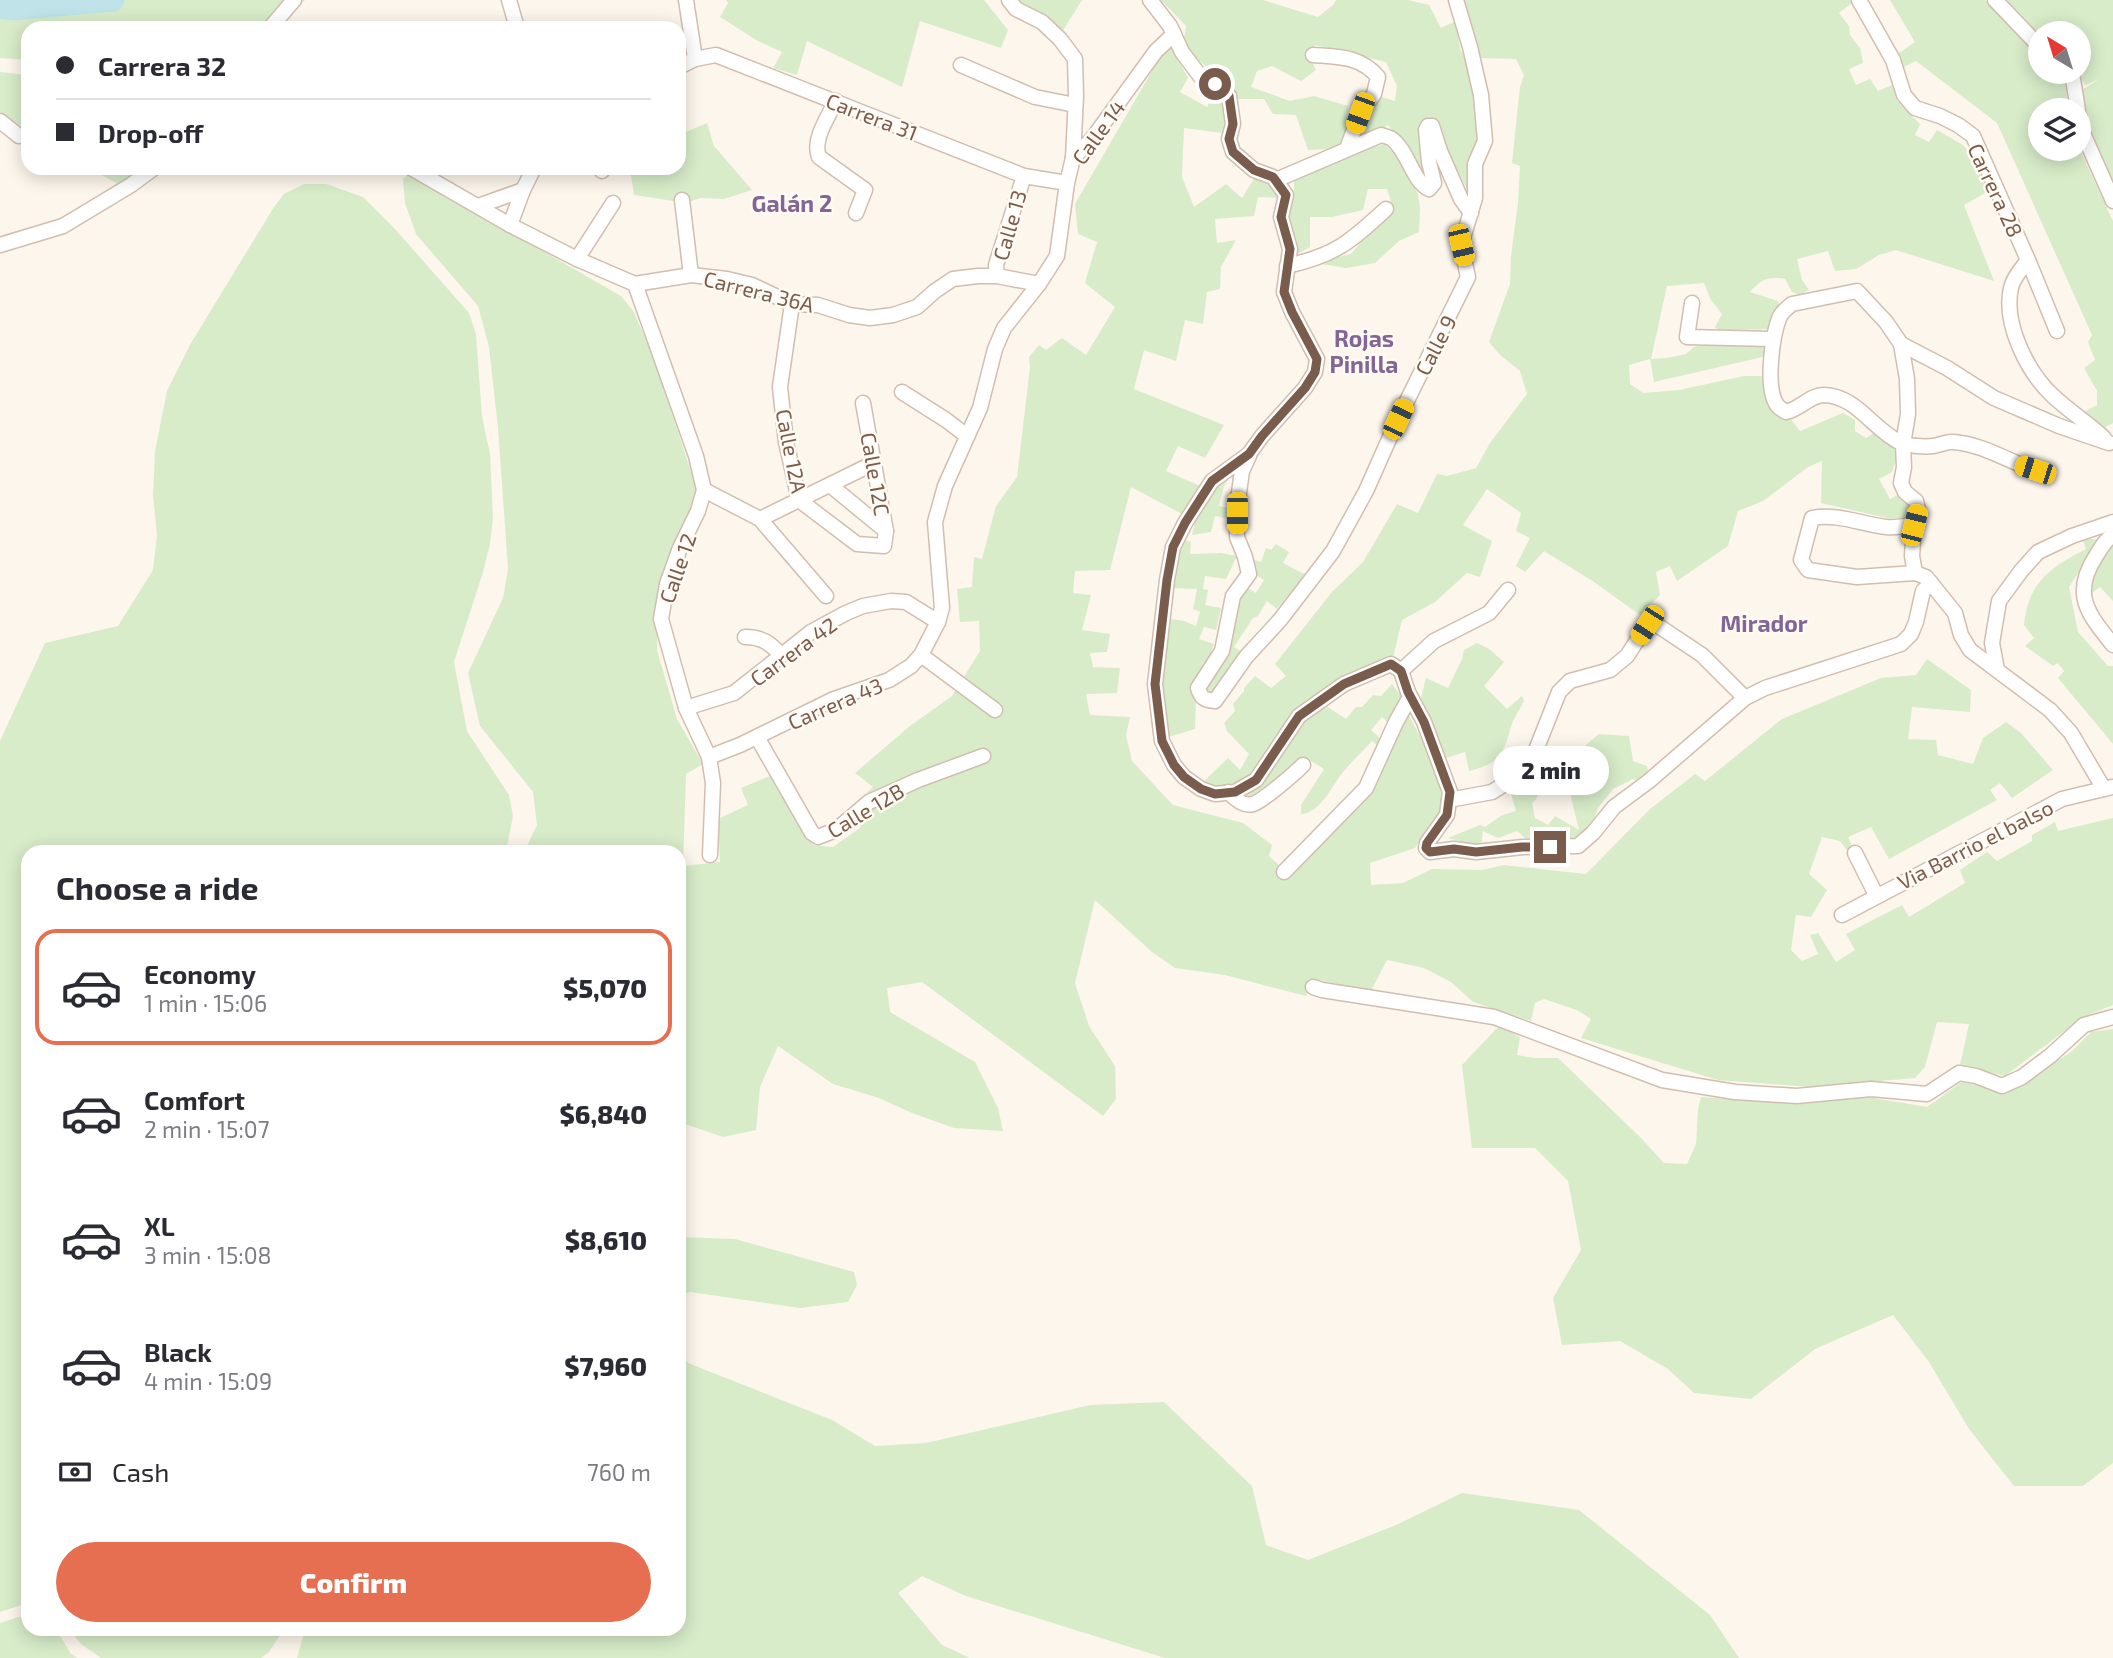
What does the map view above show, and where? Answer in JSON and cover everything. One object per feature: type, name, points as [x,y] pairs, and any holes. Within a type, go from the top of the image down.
[{"type":"street","points":[[276,21],[294,0]]},
{"type":"street","points":[[509,0],[515,21]]},
{"type":"street","points":[[686,0],[695,59]]},
{"type":"street","points":[[1009,0],[1016,9],[1042,22],[1060,39],[1075,59],[1073,158]]},
{"type":"street","points":[[1150,0],[1200,76],[1229,96],[1233,124],[1229,139],[1233,152],[1254,170],[1273,177],[1286,195],[1281,217],[1290,249],[1284,292],[1317,359],[1315,372],[1305,388],[1249,454],[1212,481],[1173,547],[1155,684],[1162,741],[1174,765],[1184,777],[1201,789],[1215,794],[1235,792],[1256,780],[1299,716],[1344,684],[1391,664],[1401,671],[1410,697],[1424,722],[1450,792],[1447,815],[1427,843],[1426,848],[1430,852],[1578,846],[1593,833],[1614,807],[1649,781],[1745,698],[1765,688],[1900,644],[1911,634],[1923,591],[1931,583]]},
{"type":"street","name":"Carrera 28","points":[[1859,0],[1892,60],[1904,95],[1915,108],[1940,116],[1973,136],[2057,331]]},
{"type":"street","points":[[1995,0],[2028,34]]},
{"type":"street","name":"Calle 9","points":[[1249,454],[1242,471],[1237,507],[1237,537],[1248,574],[1233,596],[1222,651],[1198,688],[1205,700],[1215,701],[1246,657],[1288,610],[1333,551],[1366,491],[1468,276],[1461,245],[1475,198],[1475,164],[1485,141],[1481,95],[1458,6]]},
{"type":"street","name":"Calle 14","points":[[1039,284],[1057,256],[1073,158],[1092,139],[1156,51],[1174,34]]},
{"type":"street","name":"Carrera 31","points":[[686,64],[716,55],[1024,176],[1067,183]]},
{"type":"street","points":[[1313,55],[1345,58],[1368,65],[1378,77],[1374,94],[1360,113],[1347,149]]},
{"type":"street","points":[[961,65],[1020,82],[1035,97],[1075,106]]},
{"type":"street","points":[[836,102],[817,141],[816,149],[819,157],[865,190],[856,213]]},
{"type":"street","points":[[0,121],[19,136]]},
{"type":"street","points":[[1276,180],[1381,135],[1392,139],[1408,159],[1422,186],[1429,188],[1434,183],[1426,130],[1428,126],[1432,126],[1461,199],[1471,213]]},
{"type":"street","points":[[2091,151],[2113,201]]},
{"type":"street","points":[[0,245],[63,226],[145,175]]},
{"type":"street","points":[[423,175],[510,225],[577,259],[635,284],[696,456],[704,490],[761,519],[826,596]]},
{"type":"street","points":[[510,225],[530,175]]},
{"type":"street","name":"Calle 13","points":[[997,276],[996,265],[1024,176]]},
{"type":"street","points":[[478,206],[523,190]]},
{"type":"street","points":[[682,200],[691,275]]},
{"type":"street","points":[[577,259],[612,203]]},
{"type":"street","points":[[1287,266],[1316,260],[1348,244],[1386,209]]},
{"type":"street","points":[[2028,260],[2011,286],[2009,316],[2019,346],[2034,373],[2052,396],[2085,421],[2111,446]]},
{"type":"street","name":"Carrera 36A","points":[[635,284],[691,275],[727,279],[752,285],[792,304],[818,305],[849,315],[870,318],[893,315],[917,307],[934,291],[953,279],[997,276],[1039,284]]},
{"type":"street","points":[[938,622],[942,608],[934,522],[945,486],[980,408],[995,349],[1004,328],[1039,284]]},
{"type":"street","points":[[1915,573],[1912,556],[1918,509],[1916,501],[1905,492],[1901,483],[1903,443],[1908,414],[1907,379],[1901,344],[1886,321],[1857,291],[1792,304],[1785,309],[1773,340],[1772,393],[1777,407],[1786,412],[1813,397],[1832,396],[1850,402],[1884,431],[1903,443],[1933,446],[1952,442],[1992,451],[2018,465],[2035,470]]},
{"type":"street","points":[[1692,303],[1687,337],[1773,340]]},
{"type":"street","name":"Calle 12A","points":[[792,304],[780,387],[786,442],[799,500],[857,544],[884,546]]},
{"type":"street","points":[[1901,344],[1947,368],[1994,398],[2111,446]]},
{"type":"street","points":[[902,392],[967,436]]},
{"type":"street","name":"Calle 12C","points":[[863,403],[886,530],[884,546]]},
{"type":"street","points":[[761,519],[874,463]]},
{"type":"street","points":[[830,485],[886,530]]},
{"type":"street","name":"Calle 12","points":[[704,490],[698,511],[680,548],[667,584],[661,618],[686,708],[709,757],[713,783],[710,855]]},
{"type":"street","points":[[1914,525],[1888,527],[1852,519],[1812,518],[1801,560],[1808,569],[1857,577],[1915,573],[1926,577],[1955,613],[1961,635],[1970,650],[2050,710],[2071,733],[2109,788]]},
{"type":"street","points":[[1997,670],[1992,643],[2000,601],[2021,571],[2038,552],[2113,522]]},
{"type":"street","points":[[2113,535],[2108,538],[2092,562],[2082,592],[2092,619],[2113,645]]},
{"type":"street","points":[[1401,671],[1434,641],[1489,613],[1508,590]]},
{"type":"street","name":"Carrera 42","points":[[686,708],[734,693],[811,632],[863,606],[891,601],[906,602],[938,622]]},
{"type":"street","name":"Carrera 43","points":[[709,757],[727,751],[834,699],[890,680],[911,666],[921,654],[938,622]]},
{"type":"street","points":[[1449,800],[1492,792],[1514,778],[1534,755],[1559,692],[1570,681],[1610,670],[1628,656],[1647,625],[1654,623],[1702,654],[1745,698]]},
{"type":"street","points":[[746,637],[758,637],[770,643],[781,655]]},
{"type":"street","points":[[921,654],[995,710]]},
{"type":"street","points":[[1284,872],[1366,788],[1410,697]]},
{"type":"street","name":"Calle 12B","points":[[757,737],[812,833],[818,837],[836,830],[869,802],[918,780],[983,757]]},
{"type":"street","points":[[1228,792],[1240,803],[1253,804],[1303,765]]},
{"type":"street","name":"Via Barrio el balso","points":[[1842,915],[2062,799],[2109,788]]},
{"type":"street","points":[[1854,853],[1876,895]]},
{"type":"street","points":[[1313,987],[1494,1017],[1662,1080],[1735,1092],[1797,1096],[1871,1089],[1927,1094],[1959,1073],[2002,1086],[2022,1077],[2084,1025],[2113,1017]]},
{"type":"green space","points":[[0,0],[305,0],[286,21],[21,21],[21,60],[0,58]]},
{"type":"green space","points":[[726,0],[984,0],[1008,30],[1001,48],[920,21],[902,87],[807,41],[797,75],[773,68],[782,52],[758,41],[720,17],[728,3]]},
{"type":"green space","points":[[1016,0],[1082,0],[1060,35]]},
{"type":"green space","points":[[1161,0],[1263,0],[1318,17],[1336,0],[1408,0],[1429,5],[1441,28],[1456,21],[1460,49],[1471,70],[1476,100],[1476,150],[1469,157],[1470,195],[1438,126],[1431,119],[1419,128],[1419,145],[1427,175],[1424,182],[1414,156],[1388,125],[1374,133],[1357,136],[1370,111],[1382,97],[1395,101],[1397,86],[1386,62],[1315,45],[1308,54],[1316,70],[1301,81],[1272,66],[1257,71],[1251,87],[1290,101],[1314,96],[1348,106],[1345,144],[1328,149],[1308,150],[1296,115],[1273,114],[1264,99],[1239,99],[1183,46],[1186,26]]},
{"type":"green space","points":[[1459,0],[1850,0],[1852,3],[1839,13],[1860,48],[1863,63],[1849,69],[1856,85],[1870,79],[1878,91],[1892,85],[1897,101],[1920,124],[1915,135],[1929,142],[1937,130],[1963,145],[1978,162],[1989,191],[1964,205],[1994,281],[1896,250],[1879,255],[1856,269],[1835,271],[1828,251],[1797,259],[1802,280],[1809,290],[1799,295],[1792,292],[1785,279],[1774,278],[1761,281],[1750,292],[1778,301],[1777,329],[1718,330],[1715,327],[1722,314],[1711,300],[1704,283],[1667,286],[1651,359],[1686,354],[1694,347],[1707,343],[1767,344],[1767,356],[1654,382],[1650,359],[1629,365],[1630,384],[1643,393],[1679,390],[1744,376],[1762,376],[1772,407],[1790,418],[1800,431],[1843,413],[1855,420],[1855,431],[1866,438],[1879,430],[1892,445],[1897,456],[1892,472],[1879,479],[1890,499],[1903,492],[1909,498],[1911,514],[1907,519],[1887,518],[1821,503],[1822,461],[1808,467],[1763,501],[1738,511],[1728,546],[1677,581],[1670,566],[1656,572],[1660,595],[1640,615],[1544,551],[1525,572],[1516,566],[1530,538],[1516,531],[1521,513],[1487,489],[1463,525],[1492,541],[1480,577],[1467,573],[1435,602],[1402,620],[1393,658],[1333,685],[1296,711],[1251,777],[1235,787],[1213,789],[1202,783],[1228,758],[1240,770],[1249,754],[1227,731],[1224,723],[1235,711],[1233,704],[1244,688],[1255,676],[1271,688],[1286,676],[1275,664],[1332,592],[1363,562],[1397,504],[1418,513],[1437,474],[1447,476],[1476,468],[1490,443],[1527,394],[1520,371],[1489,342],[1510,284],[1520,166],[1512,163],[1520,87],[1524,75],[1516,59],[1481,58]]},
{"type":"green space","points":[[1890,0],[1985,0],[2028,41],[2028,84],[2066,84],[2067,98],[2028,98],[2028,161],[2085,161],[2113,221],[2113,423],[2102,429],[2083,412],[2097,405],[2097,391],[2084,368],[2095,360],[2088,342],[2092,335],[1997,123],[1916,61],[1900,69],[1896,55],[1915,42]]},
{"type":"green space","points":[[2004,0],[2113,0],[2113,189],[2091,140],[2091,98],[2080,98],[2079,92],[2099,79],[2091,83],[2091,21],[2028,21],[2028,25]]},
{"type":"green space","points":[[1167,45],[1171,47],[1188,78],[1180,92],[1207,107],[1215,93],[1227,109],[1222,133],[1184,128],[1182,177],[1194,207],[1226,184],[1242,198],[1255,177],[1273,185],[1281,198],[1258,197],[1254,216],[1215,219],[1217,243],[1236,240],[1221,267],[1220,289],[1207,292],[1203,324],[1185,320],[1176,361],[1144,350],[1134,389],[1224,425],[1205,458],[1178,446],[1166,471],[1200,486],[1182,514],[1131,487],[1110,570],[1075,571],[1073,593],[1091,595],[1082,630],[1110,634],[1107,652],[1090,653],[1093,667],[1120,668],[1117,693],[1086,694],[1090,715],[1130,717],[1126,735],[1132,761],[1173,805],[1243,823],[1272,845],[1269,856],[1279,865],[1281,876],[1372,790],[1390,754],[1406,710],[1434,763],[1442,795],[1440,811],[1415,848],[1370,863],[1371,885],[1403,883],[1432,869],[1482,870],[1504,865],[1586,874],[1650,809],[1695,774],[1705,781],[1782,719],[1881,678],[1916,675],[1927,659],[1971,690],[1970,712],[1912,707],[1908,739],[1936,740],[1938,755],[1973,764],[1983,738],[2006,722],[2021,733],[2053,770],[2012,798],[2000,783],[1990,790],[1997,800],[1889,859],[1871,827],[1848,837],[1852,846],[1849,853],[1840,841],[1822,837],[1809,874],[1827,890],[1811,917],[1796,915],[1791,950],[1802,961],[1818,954],[1810,935],[1818,933],[1836,962],[1855,950],[1846,934],[1902,905],[1909,917],[1965,883],[1960,870],[1987,852],[1997,861],[2032,841],[2032,835],[2055,822],[2058,831],[2113,818],[2113,1005],[2083,1017],[2005,1076],[1960,1065],[1969,1024],[1937,1022],[1925,1067],[1915,1078],[1810,1087],[1718,1080],[1581,1038],[1591,1019],[1577,1010],[1544,999],[1535,1003],[1531,1021],[1473,1002],[1451,982],[1424,968],[1387,960],[1371,991],[1314,979],[1306,996],[1225,975],[1175,968],[1152,952],[1095,900],[1075,983],[1089,1026],[1115,1066],[1116,1099],[1103,1116],[922,982],[887,988],[890,1012],[975,1062],[998,1108],[1003,1131],[954,1128],[879,1098],[833,1084],[778,1046],[760,1087],[756,1130],[723,1137],[686,1124],[686,866],[720,862],[718,819],[748,805],[741,788],[770,776],[803,833],[813,845],[833,847],[861,827],[855,821],[876,802],[894,798],[988,759],[986,750],[930,770],[894,785],[842,815],[873,787],[855,773],[910,726],[952,696],[980,651],[979,621],[960,622],[957,589],[972,587],[974,557],[982,559],[996,506],[1017,477],[1029,357],[1039,345],[1046,350],[1062,338],[1086,355],[1115,307],[1085,283],[1097,242],[1078,234],[1075,204]]},
{"type":"green space","points":[[0,72],[21,74],[21,126],[0,112]]},
{"type":"green space","points":[[707,123],[714,146],[752,190],[724,199],[700,198],[686,203],[634,195],[631,175],[686,175],[686,132]]},
{"type":"green space","points":[[1384,144],[1398,156],[1418,194],[1419,232],[1399,241],[1375,263],[1346,268],[1321,264],[1325,260],[1351,254],[1380,219],[1393,208],[1387,189],[1368,189],[1363,210],[1332,217],[1310,217],[1310,247],[1294,256],[1288,219],[1294,199],[1294,181],[1366,149]]},
{"type":"green space","points":[[102,175],[135,175],[120,185]]},
{"type":"green space","points":[[408,175],[621,296],[634,312],[655,362],[697,490],[659,593],[657,650],[677,719],[703,764],[686,774],[684,845],[527,845],[537,825],[533,792],[480,726],[468,673],[503,598],[508,569],[489,347],[478,306],[416,234],[405,203],[403,179]]},
{"type":"green space","points":[[304,184],[326,184],[363,197],[469,313],[476,334],[482,416],[490,454],[493,518],[483,572],[454,662],[467,731],[509,795],[513,816],[507,845],[21,845],[21,1605],[0,1612],[0,741],[45,643],[118,626],[153,570],[157,535],[153,496],[155,451],[167,391],[191,343],[284,194]]},
{"type":"green space","points":[[1245,460],[1237,480],[1230,477],[1224,486],[1219,506],[1234,509],[1231,519],[1215,516],[1211,532],[1192,535],[1198,510],[1223,476]]},
{"type":"green space","points":[[2082,538],[2100,540],[2069,587],[2078,632],[2108,666],[2113,666],[2113,744],[2058,678],[2064,671],[2058,663],[2053,666],[2025,646],[2034,638],[2024,625],[2030,598],[2043,578],[2052,570],[2086,549]]},
{"type":"green space","points":[[1181,539],[1191,542],[1190,554],[1221,553],[1237,556],[1226,579],[1205,576],[1203,589],[1208,590],[1205,605],[1221,608],[1216,630],[1204,627],[1199,639],[1214,644],[1196,695],[1195,729],[1165,738],[1157,685],[1164,636],[1170,619],[1196,626],[1200,612],[1193,609],[1197,589],[1171,588]]},
{"type":"green space","points":[[2113,542],[2113,601],[2100,587],[2089,595],[2088,581]]},
{"type":"green space","points":[[1276,544],[1289,552],[1283,563],[1306,575],[1277,609],[1267,601],[1234,647],[1244,653],[1215,697],[1206,696],[1204,685],[1246,587],[1256,593],[1264,580],[1250,571],[1249,558],[1261,562],[1266,548],[1271,550]]},
{"type":"green space","points":[[1477,643],[1504,662],[1484,686],[1507,709],[1522,696],[1524,701],[1512,723],[1503,751],[1494,761],[1469,771],[1465,752],[1446,758],[1421,698],[1426,678],[1448,688],[1464,650]]},
{"type":"green space","points":[[1392,684],[1401,696],[1392,726],[1382,717],[1371,730],[1381,739],[1379,747],[1372,741],[1347,767],[1314,809],[1301,814],[1301,805],[1324,769],[1306,758],[1280,782],[1247,802],[1243,795],[1301,720],[1326,706],[1346,719],[1356,707],[1362,707],[1373,695],[1381,696]]},
{"type":"green space","points":[[1599,734],[1629,736],[1633,761],[1647,766],[1648,770],[1641,781],[1633,779],[1613,789],[1598,808],[1592,825],[1576,837],[1564,840],[1527,840],[1517,831],[1498,838],[1483,831],[1481,847],[1448,838],[1480,825],[1485,827],[1502,815],[1516,811],[1511,794],[1549,773],[1532,803],[1535,818],[1548,825],[1555,816],[1579,830],[1569,789],[1558,774],[1568,760]]},
{"type":"green space","points":[[1499,1026],[1520,1037],[1517,1055],[1558,1058],[1664,1163],[1687,1164],[1696,1144],[1701,1097],[1801,1104],[1868,1097],[1927,1107],[1963,1081],[2004,1094],[2071,1052],[2091,1032],[2113,1029],[2113,1463],[2083,1486],[2014,1486],[1969,1429],[1929,1362],[1893,1315],[1815,1349],[1751,1399],[1694,1393],[1668,1369],[1620,1341],[1562,1345],[1553,1298],[1581,1250],[1568,1181],[1535,1148],[1472,1148],[1462,1065]]},
{"type":"green space","points":[[686,1237],[735,1239],[854,1272],[857,1285],[848,1302],[800,1308],[686,1293]]},
{"type":"green space","points":[[686,1361],[832,1420],[875,1446],[926,1443],[1090,1405],[1164,1402],[1252,1486],[1266,1545],[1308,1560],[1396,1525],[1462,1493],[1579,1510],[1710,1615],[1739,1658],[1165,1658],[966,1596],[922,1576],[898,1593],[942,1645],[970,1658],[297,1658],[303,1637],[686,1636]]},
{"type":"green space","points":[[21,1616],[21,1636],[60,1636],[71,1654],[78,1658],[0,1658],[0,1623]]},
{"type":"green space","points":[[75,1636],[279,1636],[269,1652],[261,1658],[101,1658]]},
{"type":"waterway","points":[[0,7],[12,9],[113,0]]},
{"type":"district","name":"Galán 2","points":[[792,203]]},
{"type":"district","name":"Rojas Pinilla","points":[[1364,351]]},
{"type":"district","name":"Mirador","points":[[1764,623]]},
{"type":"route","points":[[1215,84],[1229,96],[1233,124],[1229,139],[1233,152],[1254,170],[1273,177],[1286,195],[1281,217],[1290,249],[1284,292],[1317,359],[1315,372],[1305,388],[1249,454],[1212,481],[1173,547],[1155,684],[1162,741],[1174,765],[1184,777],[1201,789],[1215,794],[1235,792],[1256,780],[1299,716],[1344,684],[1391,664],[1401,671],[1408,692],[1424,722],[1450,792],[1447,815],[1426,848],[1430,852],[1454,849],[1476,852],[1550,847]]}]
